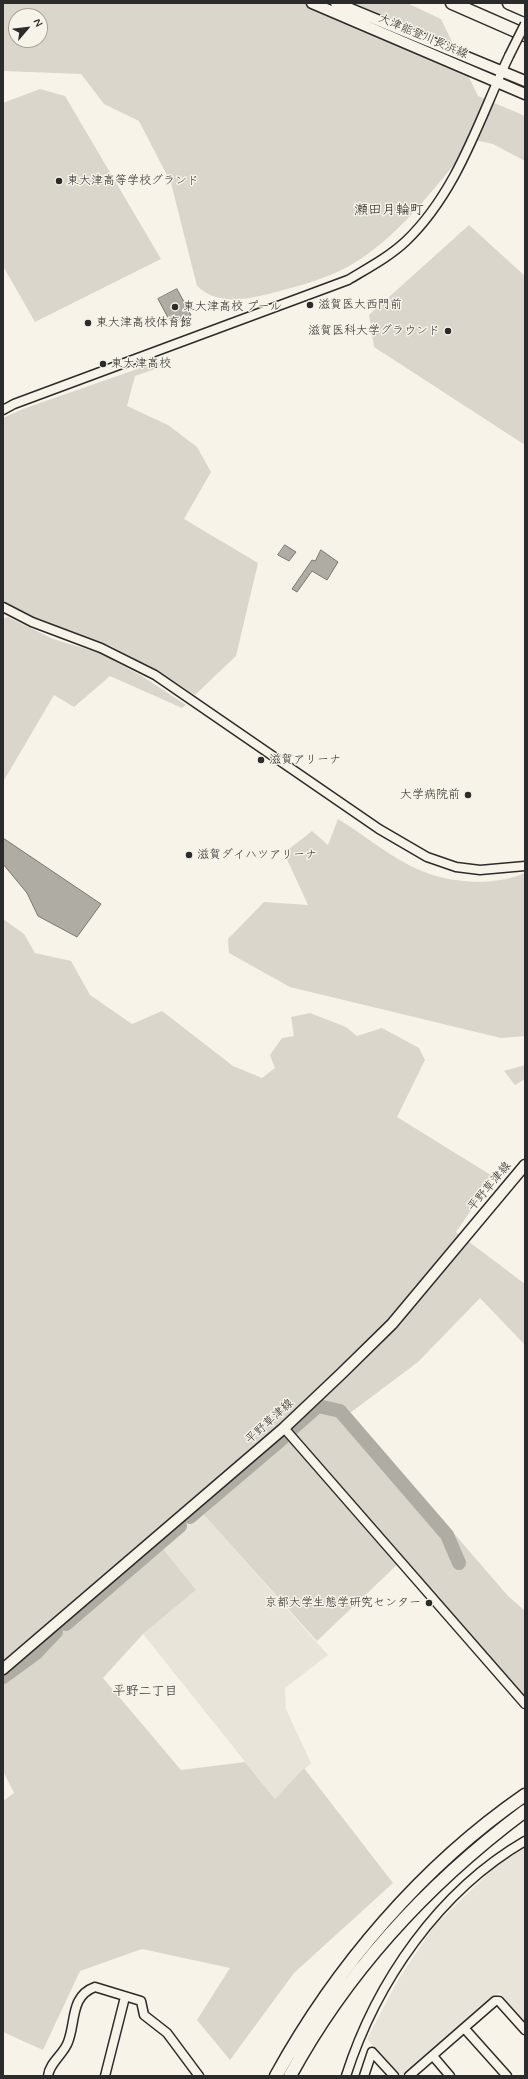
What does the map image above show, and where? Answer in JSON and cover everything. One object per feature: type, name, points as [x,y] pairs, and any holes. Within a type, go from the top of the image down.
[{"type":"highway","points":[[452,3],[525,35]]},
{"type":"highway","points":[[509,3],[525,10]]},
{"type":"highway","points":[[276,2076],[293,2045],[315,2012],[377,1930],[410,1895],[452,1855],[525,1795]]},
{"type":"highway","points":[[290,2076],[311,2040],[342,1995],[405,1918],[468,1856],[525,1812]]},
{"type":"main road","name":"大津能登川長浜線","points":[[312,3],[525,94]]},
{"type":"main road","name":"大津能登川長浜線","points":[[336,3],[525,81]]},
{"type":"main road","name":"平野草津線","points":[[3,1669],[284,1428],[392,1324],[525,1166]]},
{"type":"street","points":[[3,410],[21,401],[348,280],[386,256],[406,241],[440,200],[469,147],[497,82],[525,24]]},
{"type":"street","points":[[3,607],[32,622],[101,648],[155,675],[379,829],[427,858],[456,867],[480,870],[525,866]]},
{"type":"street","points":[[284,1428],[525,1704]]},
{"type":"street","points":[[346,2076],[352,2057],[374,2007],[414,1942],[462,1886],[502,1854],[525,1841]]},
{"type":"street","points":[[48,2076],[68,2042],[75,2005],[87,1990],[95,1987],[141,2001],[144,2015],[167,2033],[199,2076]]},
{"type":"street","points":[[105,2076],[125,1997]]},
{"type":"street","points":[[409,2076],[465,2029],[495,2001],[499,2001],[525,2030]]},
{"type":"street","points":[[465,2029],[508,2076]]},
{"type":"street","points":[[364,2076],[372,2052],[394,2076]]},
{"type":"street","points":[[433,2056],[450,2076]]},
{"type":"shaded area","points":[[3,3],[407,3],[441,19],[478,96],[525,116],[525,161],[493,144],[474,140],[434,189],[406,220],[376,248],[359,260],[327,277],[292,288],[250,298],[222,298],[213,296],[197,286],[171,183],[139,121],[104,104],[81,74],[3,71]]},
{"type":"shaded area","name":"東大津高等学校グランド","points":[[40,89],[65,96],[161,259],[35,322],[3,266],[3,103]]},
{"type":"shaded area","name":"滋賀医科大学グラウンド","points":[[469,225],[525,276],[525,445],[374,347],[369,315]]},
{"type":"shaded area","name":"東大津高校 プール","points":[[177,289],[191,315],[172,325],[158,299]]},
{"type":"shaded area","points":[[163,360],[164,366],[135,376],[127,406],[168,425],[197,447],[211,472],[184,519],[258,563],[236,656],[195,695],[158,671],[111,646],[42,622],[3,601],[3,418],[23,409]]},
{"type":"shaded area","points":[[285,545],[296,552],[289,561],[278,555]]},
{"type":"shaded area","points":[[321,550],[338,562],[327,580],[312,571],[297,592],[292,589],[312,560],[315,561]]},
{"type":"shaded area","points":[[8,617],[53,639],[100,653],[142,676],[186,705],[182,708],[110,676],[74,707],[54,695],[3,782],[3,619]]},
{"type":"shaded area","points":[[338,819],[398,859],[435,876],[481,882],[511,878],[525,873],[525,1036],[501,1038],[290,987],[229,953],[228,939],[264,902],[308,905],[284,853],[312,831],[328,845]]},
{"type":"shaded area","points":[[3,838],[101,904],[77,937],[38,916],[27,893],[3,864]]},
{"type":"shaded area","points":[[3,919],[24,934],[35,953],[71,961],[90,995],[132,1024],[162,1011],[233,1066],[262,1078],[275,1068],[270,1055],[282,1038],[294,1036],[291,1017],[310,1013],[346,1027],[357,1036],[382,1028],[419,1048],[425,1060],[397,1117],[494,1177],[456,1232],[525,1284],[525,1345],[480,1298],[418,1362],[350,1413],[508,1596],[525,1611],[525,1704],[400,1562],[317,1641],[196,1506],[156,1540],[196,1590],[143,1634],[103,1678],[181,1770],[245,1762],[275,1799],[304,1768],[393,1883],[294,1973],[230,2060],[197,2020],[230,1968],[142,1949],[80,1971],[43,2050],[3,2032],[3,1801],[14,1793],[3,1771]]},
{"type":"shaded area","points":[[525,1065],[525,1079],[515,1085],[504,1071]]},
{"type":"shaded area","points":[[196,1506],[328,1655],[285,1688],[286,1709],[311,1763],[275,1799],[143,1634],[196,1590],[156,1540]]},
{"type":"shaded area","points":[[525,1848],[525,2024],[499,1993],[405,2074],[398,2075],[367,2039],[398,1980],[435,1925],[497,1865]]},
{"type":"waterway","points":[[293,1428],[318,1406],[340,1411],[447,1535],[459,1563]]},
{"type":"waterway","points":[[190,1517],[283,1438]]},
{"type":"waterway","points":[[66,1624],[180,1526]]},
{"type":"waterway","points":[[3,1677],[36,1653],[56,1632]]},
{"type":"place","name":"東大津高等学校グランド","points":[[59,181]]},
{"type":"place","name":"滋賀医大西門前","points":[[310,305]]},
{"type":"place","name":"東大津高校 プール","points":[[175,307]]},
{"type":"place","name":"東大津高校体育館","points":[[88,323]]},
{"type":"place","name":"滋賀医科大学グラウンド","points":[[448,331]]},
{"type":"place","name":"東大津高校","points":[[103,364]]},
{"type":"place","name":"滋賀アリーナ","points":[[261,760]]},
{"type":"place","name":"大学病院前","points":[[468,795]]},
{"type":"place","name":"滋賀ダイハツアリーナ","points":[[189,855]]},
{"type":"place","name":"京都大学生態学研究センター","points":[[429,1603]]},
{"type":"district","name":"瀬田月輪町","points":[[389,211]]},
{"type":"district","name":"平野二丁目","points":[[145,1692]]}]
